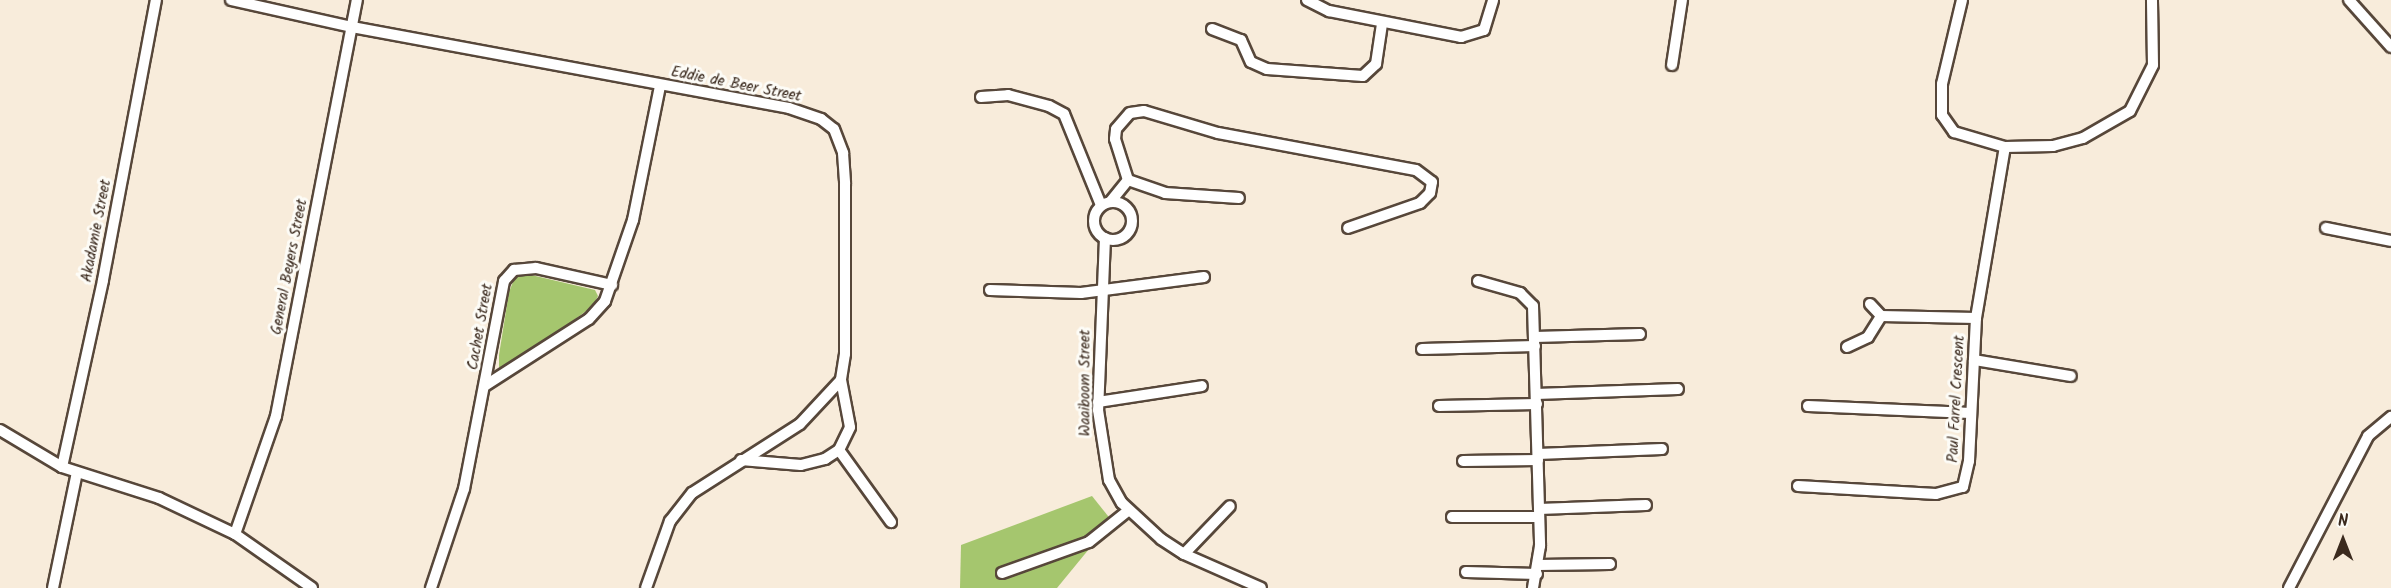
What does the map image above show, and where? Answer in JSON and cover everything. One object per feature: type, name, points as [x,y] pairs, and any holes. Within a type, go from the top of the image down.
[{"type":"street","name":"Akadamie Street","points":[[62,467],[103,280],[156,0]]},
{"type":"street","name":"Eddie de Beer Street","points":[[231,0],[352,27],[660,86],[789,108],[821,119],[834,129],[843,153],[845,354],[840,380]]},
{"type":"street","name":"General Beyers Street","points":[[235,534],[276,416],[357,0]]},
{"type":"street","points":[[1307,0],[1329,11],[1443,36],[1476,34],[1488,24],[1493,0]]},
{"type":"street","points":[[1672,65],[1682,0]]},
{"type":"street","points":[[1962,0],[1942,84],[1942,115],[1954,132],[2005,147],[2053,146],[2083,138],[2130,111],[2153,65],[2152,0]]},
{"type":"street","points":[[2349,0],[2391,47]]},
{"type":"street","points":[[1212,29],[1241,40],[1251,62],[1267,69],[1363,76],[1376,64],[1382,24]]},
{"type":"street","name":"Cachet Street","points":[[486,385],[589,319],[602,306],[612,285],[633,220],[660,86]]},
{"type":"street","points":[[981,97],[1008,95],[1049,106],[1064,114],[1106,203]]},
{"type":"street","points":[[1128,180],[1116,129],[1130,113],[1144,111],[1218,133],[1416,170],[1432,182],[1430,193],[1420,202],[1348,228]]},
{"type":"street","name":"Paul Farrel Crescent","points":[[1798,486],[1936,494],[1956,491],[1967,478],[1976,318],[2005,147]]},
{"type":"street","points":[[1106,203],[1128,180]]},
{"type":"street","points":[[1128,180],[1165,193],[1239,198]]},
{"type":"street","points":[[1105,238],[1120,239],[1132,221],[1127,207],[1106,203]]},
{"type":"street","name":"Waaiboom Street","points":[[1106,203],[1093,219],[1098,234],[1105,238],[1098,402],[1101,451],[1108,480],[1129,510],[1184,554],[1247,586],[1261,588]]},
{"type":"street","points":[[2326,228],[2391,241]]},
{"type":"street","name":"Cachet Street","points":[[431,588],[464,489],[486,385],[498,301],[508,274],[520,268],[536,268],[612,285]]},
{"type":"street","points":[[990,290],[1081,293],[1204,277]]},
{"type":"street","points":[[1478,281],[1528,298],[1533,306],[1539,513],[1538,570],[1533,588]]},
{"type":"street","points":[[1870,304],[1881,316],[1976,318]]},
{"type":"street","points":[[1847,347],[1868,337],[1881,316]]},
{"type":"street","points":[[1422,350],[1640,334]]},
{"type":"street","points":[[1974,360],[2071,376]]},
{"type":"street","points":[[741,460],[801,465],[839,450],[850,427],[840,380]]},
{"type":"street","points":[[646,588],[679,509],[711,478],[800,424],[840,380]]},
{"type":"street","points":[[1098,402],[1202,386]]},
{"type":"street","points":[[1439,405],[1678,389]]},
{"type":"street","points":[[1808,406],[1971,413]]},
{"type":"street","points":[[2289,588],[2368,436],[2391,417]]},
{"type":"street","points":[[0,430],[62,467],[159,498],[235,534],[312,588]]},
{"type":"street","points":[[1463,461],[1662,449]]},
{"type":"street","points":[[839,450],[891,522]]},
{"type":"street","points":[[54,588],[77,472]]},
{"type":"street","points":[[1452,517],[1646,505]]},
{"type":"street","points":[[1184,554],[1230,506]]},
{"type":"street","points":[[1002,573],[1089,542],[1129,510]]},
{"type":"street","points":[[1466,572],[1538,570],[1610,564]]},
{"type":"green space","points":[[527,274],[595,290],[598,296],[593,306],[506,370],[499,367],[499,355],[509,292],[515,277]]},
{"type":"green space","points":[[1092,496],[1112,521],[1057,588],[960,588],[961,545]]}]
